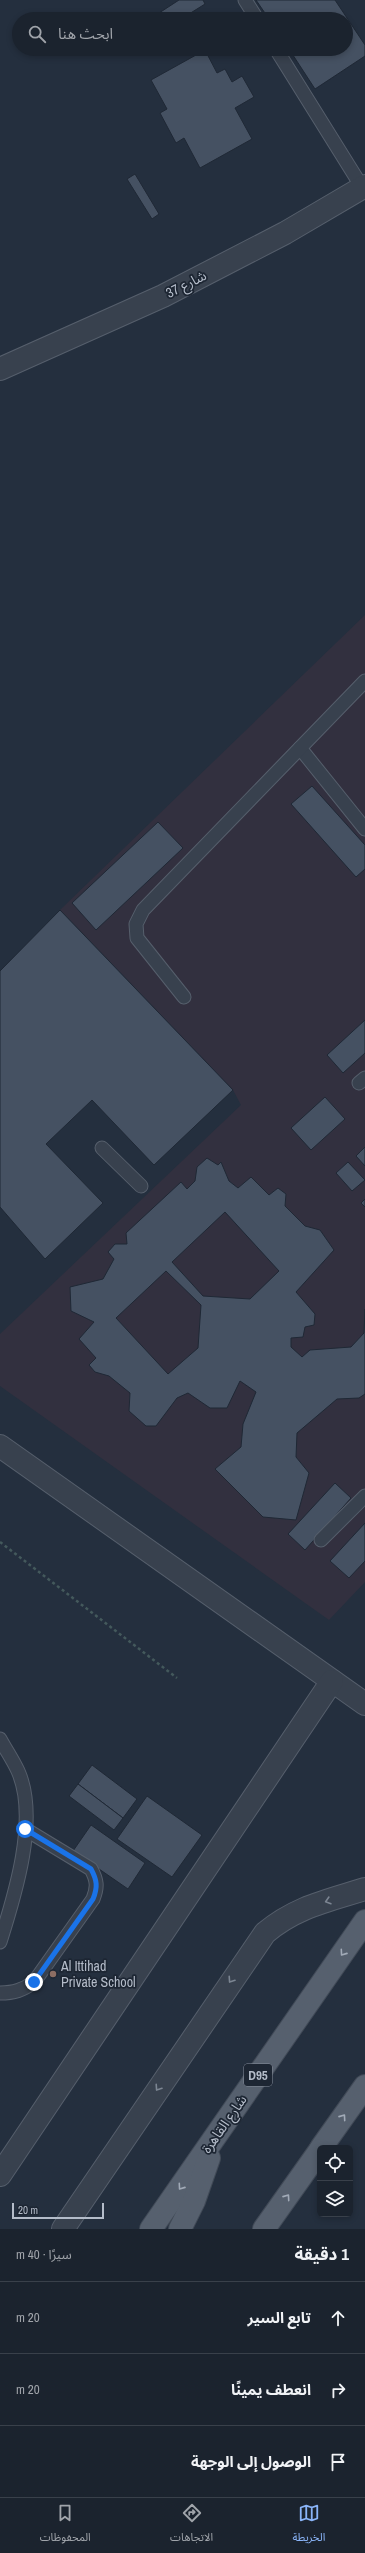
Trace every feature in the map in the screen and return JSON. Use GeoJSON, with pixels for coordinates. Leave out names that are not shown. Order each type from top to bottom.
{"type":"FeatureCollection","features":[{"type":"Feature","properties":{"kind":"main road","name":"شارع القاهرة"},"geometry":{"type":"LineString","coordinates":[[151,2229],[365,1921]]}},
{"type":"Feature","properties":{"kind":"main road"},"geometry":{"type":"LineString","coordinates":[[324,2145],[365,2086]]}},
{"type":"Feature","properties":{"kind":"main road"},"geometry":{"type":"LineString","coordinates":[[180,2229],[194,2201],[215,2138]]}},
{"type":"Feature","properties":{"kind":"main road"},"geometry":{"type":"LineString","coordinates":[[264,2229],[317,2155]]}},
{"type":"Feature","properties":{"kind":"street","name":"شارع 37"},"geometry":{"type":"LineString","coordinates":[[0,369],[163,296],[285,233],[363,186]]}},
{"type":"Feature","properties":{"kind":"street"},"geometry":{"type":"LineString","coordinates":[[0,1446],[365,1704]]}},
{"type":"Feature","properties":{"kind":"street"},"geometry":{"type":"LineString","coordinates":[[0,2175],[332,1681]]}},
{"type":"Feature","properties":{"kind":"street"},"geometry":{"type":"LineString","coordinates":[[63,2229],[265,1933],[282,1918],[303,1908],[365,1889]]}},
{"type":"Feature","properties":{"kind":"lane"},"geometry":{"type":"LineString","coordinates":[[245,0],[253,12]]}},
{"type":"Feature","properties":{"kind":"lane"},"geometry":{"type":"LineString","coordinates":[[280,56],[363,186]]}},
{"type":"Feature","properties":{"kind":"lane"},"geometry":{"type":"LineString","coordinates":[[184,997],[137,938],[136,924],[143,910],[365,681]]}},
{"type":"Feature","properties":{"kind":"lane"},"geometry":{"type":"LineString","coordinates":[[300,748],[365,829]]}},
{"type":"Feature","properties":{"kind":"lane"},"geometry":{"type":"LineString","coordinates":[[102,1148],[141,1186]]}},
{"type":"Feature","properties":{"kind":"lane"},"geometry":{"type":"LineString","coordinates":[[321,1540],[365,1496]]}},
{"type":"Feature","properties":{"kind":"lane"},"geometry":{"type":"LineString","coordinates":[[0,1739],[18,1772],[27,1814],[22,1855],[0,1942]]}},
{"type":"Feature","properties":{"kind":"lane"},"geometry":{"type":"LineString","coordinates":[[0,1993],[11,1993],[23,1989],[34,1982],[93,1899],[97,1889],[96,1878],[91,1869],[25,1829]]}},
{"type":"Feature","properties":{"kind":"path"},"geometry":{"type":"LineString","coordinates":[[0,1542],[177,1678]]}},
{"type":"Feature","properties":{"kind":"shaded area"},"geometry":{"type":"Polygon","coordinates":[[[365,615],[365,1582],[329,1620],[0,1386],[0,1334],[241,1105],[233,1090],[60,910],[365,615]]]}},
{"type":"Feature","properties":{"kind":"building"},"geometry":{"type":"Polygon","coordinates":[[[179,0],[203,0],[205,4],[192,12],[161,12],[179,0]]]}},
{"type":"Feature","properties":{"kind":"building"},"geometry":{"type":"Polygon","coordinates":[[[256,0],[335,0],[343,12],[264,12],[256,0]]]}},
{"type":"Feature","properties":{"kind":"building"},"geometry":{"type":"Polygon","coordinates":[[[353,27],[365,45],[365,56],[315,89],[294,56],[353,56],[353,27]]]}},
{"type":"Feature","properties":{"kind":"building"},"geometry":{"type":"Polygon","coordinates":[[[194,56],[208,56],[217,73],[225,69],[232,82],[242,76],[254,97],[235,108],[252,139],[200,168],[184,138],[176,143],[160,113],[167,109],[151,80],[194,56]]]}},
{"type":"Feature","properties":{"kind":"building"},"geometry":{"type":"Polygon","coordinates":[[[135,174],[159,214],[152,219],[127,179],[135,174]]]}},
{"type":"Feature","properties":{"kind":"building"},"geometry":{"type":"Polygon","coordinates":[[[312,786],[365,845],[365,869],[356,877],[291,804],[312,786]]]}},
{"type":"Feature","properties":{"kind":"building"},"geometry":{"type":"Polygon","coordinates":[[[158,822],[183,848],[96,930],[72,903],[158,822]]]}},
{"type":"Feature","properties":{"kind":"building"},"geometry":{"type":"Polygon","coordinates":[[[60,910],[233,1090],[154,1165],[92,1100],[46,1144],[103,1203],[45,1259],[0,1207],[0,971],[60,910]]]}},
{"type":"Feature","properties":{"kind":"building"},"geometry":{"type":"Polygon","coordinates":[[[365,1020],[365,1053],[343,1073],[327,1055],[365,1020]]]}},
{"type":"Feature","properties":{"kind":"building"},"geometry":{"type":"Polygon","coordinates":[[[325,1097],[345,1119],[311,1150],[291,1128],[325,1097]]]}},
{"type":"Feature","properties":{"kind":"building"},"geometry":{"type":"Polygon","coordinates":[[[365,1147],[365,1166],[356,1156],[365,1147]]]}},
{"type":"Feature","properties":{"kind":"building"},"geometry":{"type":"Polygon","coordinates":[[[207,1158],[218,1165],[221,1162],[229,1181],[238,1188],[251,1177],[269,1195],[278,1188],[286,1194],[285,1206],[305,1226],[320,1230],[334,1250],[296,1292],[315,1314],[314,1325],[305,1327],[303,1337],[291,1338],[291,1347],[302,1357],[310,1350],[351,1347],[364,1333],[365,1309],[365,1394],[359,1398],[337,1399],[297,1433],[296,1457],[309,1473],[296,1520],[263,1517],[215,1469],[241,1447],[243,1424],[256,1392],[240,1381],[227,1408],[210,1408],[188,1393],[177,1398],[156,1426],[146,1426],[129,1411],[130,1393],[109,1376],[95,1372],[89,1365],[96,1358],[79,1339],[94,1322],[71,1311],[70,1287],[103,1279],[114,1259],[108,1252],[115,1244],[127,1244],[126,1233],[181,1182],[187,1189],[195,1181],[197,1167],[207,1158]],[[225,1212],[172,1262],[203,1296],[250,1299],[279,1271],[225,1212]],[[166,1271],[116,1318],[168,1374],[198,1348],[201,1305],[166,1271]]]}},
{"type":"Feature","properties":{"kind":"building"},"geometry":{"type":"Polygon","coordinates":[[[348,1162],[365,1180],[352,1191],[336,1173],[348,1162]]]}},
{"type":"Feature","properties":{"kind":"building"},"geometry":{"type":"Polygon","coordinates":[[[365,1199],[365,1207],[361,1203],[365,1199]]]}},
{"type":"Feature","properties":{"kind":"building"},"geometry":{"type":"Polygon","coordinates":[[[335,1483],[351,1498],[305,1550],[288,1534],[335,1483]]]}},
{"type":"Feature","properties":{"kind":"building"},"geometry":{"type":"Polygon","coordinates":[[[365,1523],[365,1561],[349,1578],[330,1561],[365,1523]]]}},
{"type":"Feature","properties":{"kind":"building"},"geometry":{"type":"Polygon","coordinates":[[[92,1765],[137,1799],[123,1818],[78,1784],[92,1765]]]}},
{"type":"Feature","properties":{"kind":"building"},"geometry":{"type":"Polygon","coordinates":[[[78,1784],[123,1818],[114,1830],[69,1796],[78,1784]]]}},
{"type":"Feature","properties":{"kind":"building"},"geometry":{"type":"Polygon","coordinates":[[[147,1796],[202,1835],[172,1877],[117,1839],[147,1796]]]}},
{"type":"Feature","properties":{"kind":"building"},"geometry":{"type":"Polygon","coordinates":[[[91,1825],[145,1863],[128,1889],[73,1851],[91,1825]]]}},
{"type":"Feature","properties":{"kind":"place","name":"Al Ittihad Private School"},"geometry":{"type":"Point","coordinates":[53,1974]}},
{"type":"Feature","properties":{"kind":"route"},"geometry":{"type":"LineString","coordinates":[[25,1829],[83,1862],[91,1869],[96,1878],[97,1889],[93,1899],[34,1982]]}}]}
